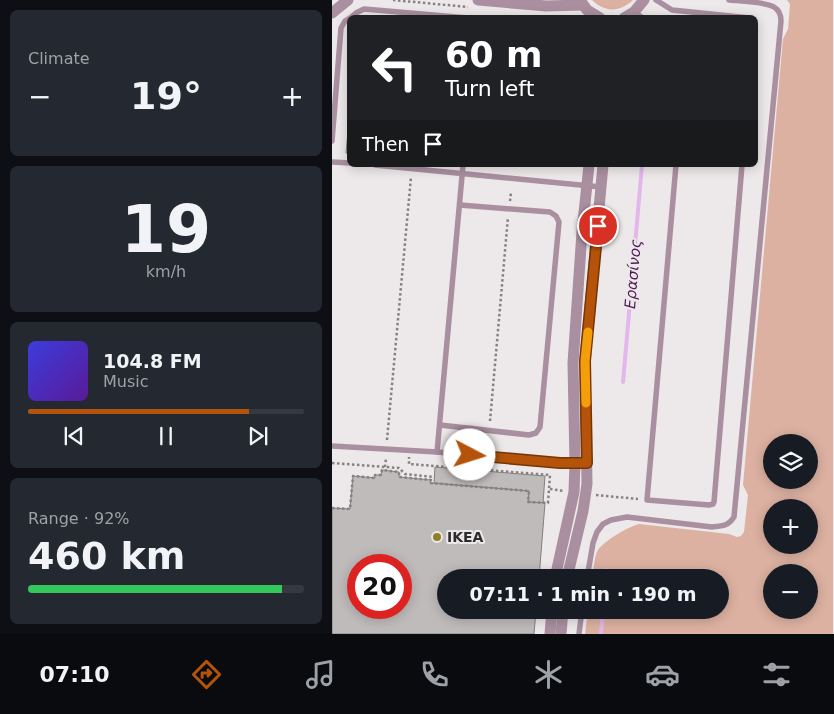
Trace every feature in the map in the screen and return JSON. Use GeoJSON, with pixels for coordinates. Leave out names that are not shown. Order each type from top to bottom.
{"type":"FeatureCollection","features":[{"type":"Feature","properties":{"kind":"street"},"geometry":{"type":"LineString","coordinates":[[332,13],[348,0]]}},
{"type":"Feature","properties":{"kind":"street"},"geometry":{"type":"LineString","coordinates":[[478,0],[546,6],[581,3],[594,15]]}},
{"type":"Feature","properties":{"kind":"street"},"geometry":{"type":"LineString","coordinates":[[631,15],[644,0]]}},
{"type":"Feature","properties":{"kind":"street"},"geometry":{"type":"LineString","coordinates":[[569,569],[586,494],[581,463],[573,363],[582,232],[589,167]]}},
{"type":"Feature","properties":{"kind":"street"},"geometry":{"type":"LineString","coordinates":[[557,569],[581,463],[585,361],[603,167]]}},
{"type":"Feature","properties":{"kind":"street"},"geometry":{"type":"LineString","coordinates":[[550,634],[551,619]]}},
{"type":"Feature","properties":{"kind":"street"},"geometry":{"type":"LineString","coordinates":[[561,634],[562,619]]}},
{"type":"Feature","properties":{"kind":"lane"},"geometry":{"type":"LineString","coordinates":[[656,0],[672,10],[721,15]]}},
{"type":"Feature","properties":{"kind":"lane"},"geometry":{"type":"LineString","coordinates":[[589,569],[597,532],[603,524],[619,517],[712,527],[723,526],[734,517],[781,21],[774,7],[766,4],[729,0]]}},
{"type":"Feature","properties":{"kind":"lane"},"geometry":{"type":"LineString","coordinates":[[353,15],[364,9],[433,15]]}},
{"type":"Feature","properties":{"kind":"lane"},"geometry":{"type":"LineString","coordinates":[[332,141],[341,28],[347,20]]}},
{"type":"Feature","properties":{"kind":"lane"},"geometry":{"type":"LineString","coordinates":[[332,162],[347,163]]}},
{"type":"Feature","properties":{"kind":"lane"},"geometry":{"type":"LineString","coordinates":[[400,167],[601,187]]}},
{"type":"Feature","properties":{"kind":"lane"},"geometry":{"type":"LineString","coordinates":[[437,452],[463,167]]}},
{"type":"Feature","properties":{"kind":"lane"},"geometry":{"type":"LineString","coordinates":[[676,167],[647,500],[709,505],[714,502],[742,167]]}},
{"type":"Feature","properties":{"kind":"lane"},"geometry":{"type":"LineString","coordinates":[[440,425],[529,435],[536,433],[540,427],[559,222],[556,216],[550,212],[460,205]]}},
{"type":"Feature","properties":{"kind":"lane"},"geometry":{"type":"LineString","coordinates":[[332,446],[581,463]]}},
{"type":"Feature","properties":{"kind":"lane"},"geometry":{"type":"LineString","coordinates":[[580,634],[581,619]]}},
{"type":"Feature","properties":{"kind":"path"},"geometry":{"type":"LineString","coordinates":[[385,467],[412,168]]}},
{"type":"Feature","properties":{"kind":"path"},"geometry":{"type":"LineString","coordinates":[[509,202],[511,192]]}},
{"type":"Feature","properties":{"kind":"path"},"geometry":{"type":"LineString","coordinates":[[490,420],[508,217]]}},
{"type":"Feature","properties":{"kind":"path"},"geometry":{"type":"LineString","coordinates":[[332,508],[350,509],[353,476],[375,478],[375,475],[381,475],[382,470],[399,472],[399,477],[431,480],[430,483],[529,491],[528,502],[548,503],[550,475],[409,464],[410,456],[402,456]]}},
{"type":"Feature","properties":{"kind":"path"},"geometry":{"type":"LineString","coordinates":[[332,463],[399,468],[408,475],[434,477]]}},
{"type":"Feature","properties":{"kind":"path"},"geometry":{"type":"LineString","coordinates":[[549,489],[568,491]]}},
{"type":"Feature","properties":{"kind":"path"},"geometry":{"type":"LineString","coordinates":[[593,495],[647,500]]}},
{"type":"Feature","properties":{"kind":"shaded area"},"geometry":{"type":"Polygon","coordinates":[[[592,0],[633,0],[618,9],[607,9],[592,0]]]}},
{"type":"Feature","properties":{"kind":"shaded area"},"geometry":{"type":"Polygon","coordinates":[[[787,0],[833,0],[833,634],[585,634],[587,619],[729,619],[729,569],[594,569],[596,556],[601,546],[617,534],[639,524],[729,534],[737,537],[741,536],[744,532],[748,495],[743,485],[783,39],[788,29],[790,4],[787,0]]]}},
{"type":"Feature","properties":{"kind":"building"},"geometry":{"type":"Polygon","coordinates":[[[435,467],[545,476],[543,503],[528,502],[529,491],[434,483],[435,467]]]}},
{"type":"Feature","properties":{"kind":"building","name":"IKEA"},"geometry":{"type":"Polygon","coordinates":[[[382,470],[399,472],[399,477],[431,480],[430,483],[529,491],[528,502],[545,503],[540,569],[437,569],[437,619],[535,619],[534,634],[332,634],[332,508],[350,509],[353,476],[375,478],[375,475],[381,475],[382,470]]]}},
{"type":"Feature","properties":{"kind":"waterway","name":"Ερασίνος"},"geometry":{"type":"LineString","coordinates":[[623,382],[642,167]]}},
{"type":"Feature","properties":{"kind":"waterway","name":"Ερασίνος"},"geometry":{"type":"LineString","coordinates":[[601,634],[602,619]]}},
{"type":"Feature","properties":{"kind":"slow traffic"},"geometry":{"type":"LineString","coordinates":[[586,403],[585,361],[588,332]]}},
{"type":"Feature","properties":{"kind":"place","name":"IKEA"},"geometry":{"type":"Point","coordinates":[437,537]}},
{"type":"Feature","properties":{"kind":"route"},"geometry":{"type":"LineString","coordinates":[[470,455],[560,463],[587,463],[585,361],[598,226]]}}]}
